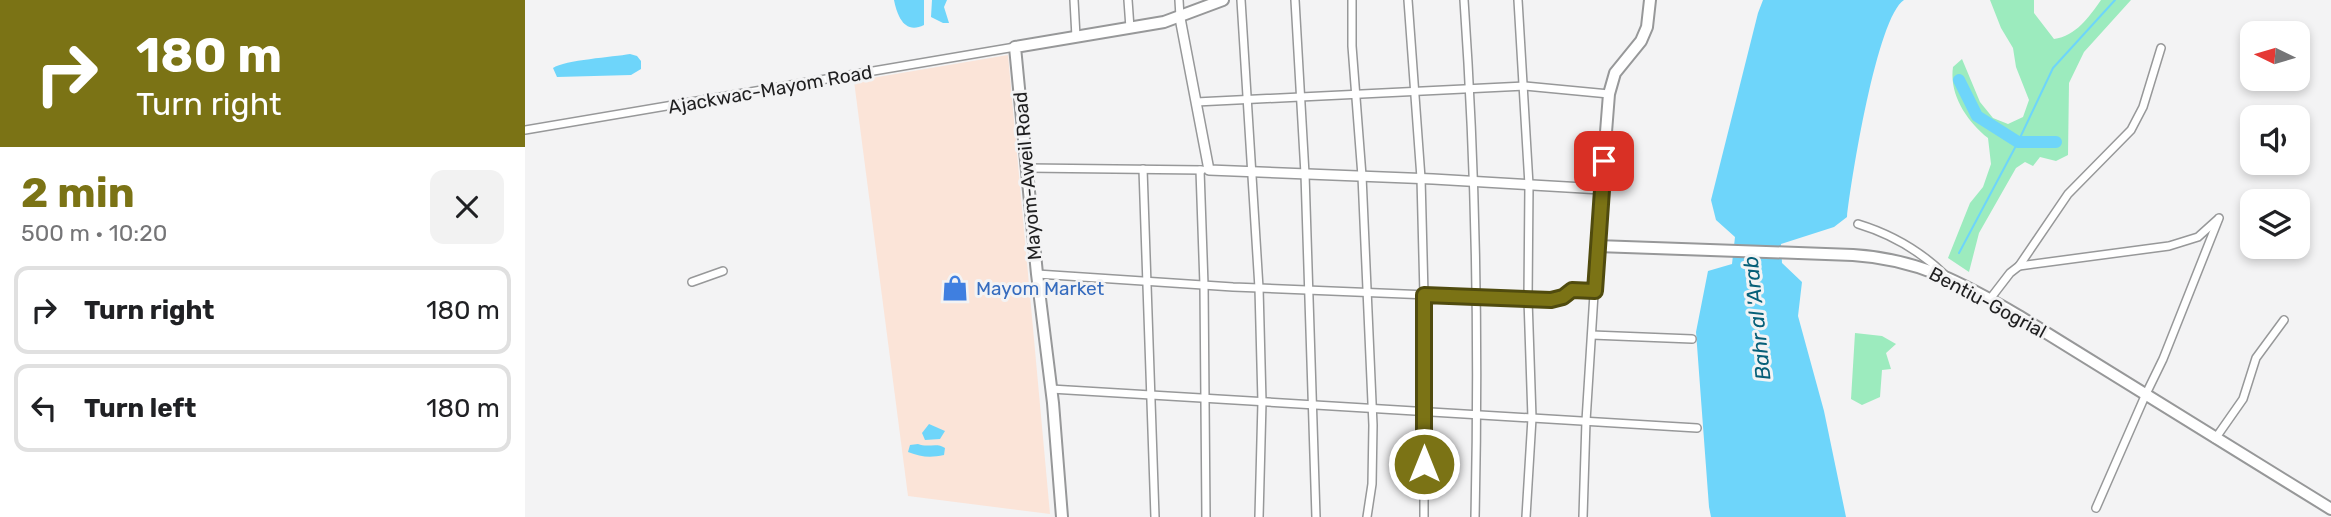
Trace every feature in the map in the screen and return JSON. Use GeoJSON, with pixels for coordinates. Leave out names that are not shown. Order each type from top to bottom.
{"type":"FeatureCollection","features":[{"type":"Feature","properties":{"kind":"main road"},"geometry":{"type":"LineString","coordinates":[[1015,47],[1180,18],[1223,0]]}},
{"type":"Feature","properties":{"kind":"main road"},"geometry":{"type":"LineString","coordinates":[[1597,246],[1609,94],[1615,72],[1641,41],[1647,27],[1650,0]]}},
{"type":"Feature","properties":{"kind":"main road","name":"Mayom-Aweil Road"},"geometry":{"type":"LineString","coordinates":[[1015,47],[1062,517]]}},
{"type":"Feature","properties":{"kind":"main road","name":"Bentiu-Gogrial"},"geometry":{"type":"LineString","coordinates":[[1597,246],[1894,259],[1948,277],[2076,350],[2145,396],[2331,509]]}},
{"type":"Feature","properties":{"kind":"street"},"geometry":{"type":"LineString","coordinates":[[1074,0],[1076,37]]}},
{"type":"Feature","properties":{"kind":"street"},"geometry":{"type":"LineString","coordinates":[[1128,0],[1130,28]]}},
{"type":"Feature","properties":{"kind":"street"},"geometry":{"type":"LineString","coordinates":[[1179,0],[1205,170],[1206,517]]}},
{"type":"Feature","properties":{"kind":"street"},"geometry":{"type":"LineString","coordinates":[[1241,0],[1259,288],[1262,402],[1259,517]]}},
{"type":"Feature","properties":{"kind":"street"},"geometry":{"type":"LineString","coordinates":[[1295,0],[1305,174],[1316,517]]}},
{"type":"Feature","properties":{"kind":"street"},"geometry":{"type":"LineString","coordinates":[[1352,0],[1352,46],[1368,292],[1373,456],[1367,517]]}},
{"type":"Feature","properties":{"kind":"street"},"geometry":{"type":"LineString","coordinates":[[1408,0],[1421,178],[1424,517]]}},
{"type":"Feature","properties":{"kind":"street"},"geometry":{"type":"LineString","coordinates":[[1464,0],[1471,89],[1476,297],[1478,415],[1475,517]]}},
{"type":"Feature","properties":{"kind":"street"},"geometry":{"type":"LineString","coordinates":[[1518,0],[1529,185],[1528,299],[1532,418],[1526,517]]}},
{"type":"Feature","properties":{"kind":"street","name":"Ajackwac-Mayom Road"},"geometry":{"type":"LineString","coordinates":[[525,130],[1015,47]]}},
{"type":"Feature","properties":{"kind":"street"},"geometry":{"type":"LineString","coordinates":[[1990,299],[2019,265],[2068,194],[2131,130],[2143,107],[2161,48]]}},
{"type":"Feature","properties":{"kind":"street"},"geometry":{"type":"LineString","coordinates":[[1196,102],[1525,86],[1609,94]]}},
{"type":"Feature","properties":{"kind":"street"},"geometry":{"type":"LineString","coordinates":[[1027,167],[1421,178],[1601,189]]}},
{"type":"Feature","properties":{"kind":"street"},"geometry":{"type":"LineString","coordinates":[[1143,169],[1155,517]]}},
{"type":"Feature","properties":{"kind":"street"},"geometry":{"type":"LineString","coordinates":[[2019,265],[2169,246],[2198,237],[2219,218],[2163,359],[2096,508]]}},
{"type":"Feature","properties":{"kind":"street"},"geometry":{"type":"LineString","coordinates":[[1858,224],[1909,246],[1927,257],[1948,277]]}},
{"type":"Feature","properties":{"kind":"street"},"geometry":{"type":"LineString","coordinates":[[1583,517],[1597,246]]}},
{"type":"Feature","properties":{"kind":"street"},"geometry":{"type":"LineString","coordinates":[[692,282],[723,271]]}},
{"type":"Feature","properties":{"kind":"street"},"geometry":{"type":"LineString","coordinates":[[1037,274],[1259,288],[1551,300],[1563,297],[1572,290],[1595,291]]}},
{"type":"Feature","properties":{"kind":"street"},"geometry":{"type":"LineString","coordinates":[[2215,439],[2243,399],[2256,358],[2284,320]]}},
{"type":"Feature","properties":{"kind":"street"},"geometry":{"type":"LineString","coordinates":[[1592,335],[1692,339]]}},
{"type":"Feature","properties":{"kind":"street"},"geometry":{"type":"LineString","coordinates":[[1051,389],[1697,428]]}},
{"type":"Feature","properties":{"kind":"shaded area","name":"Mayom Market"},"geometry":{"type":"Polygon","coordinates":[[[1008,55],[1050,514],[908,496],[854,81],[1008,55]]]}},
{"type":"Feature","properties":{"kind":"green space"},"geometry":{"type":"Polygon","coordinates":[[[1990,0],[2034,0],[2034,13],[2054,39],[2075,30],[2101,0],[2131,0],[2084,52],[2069,83],[2068,155],[2056,161],[2040,157],[2033,166],[2025,162],[2016,168],[1979,233],[1969,272],[1948,258],[1970,203],[1983,187],[1991,164],[1988,138],[1973,124],[1957,97],[1952,77],[1953,67],[1962,59],[1980,102],[1993,118],[2008,124],[2023,117],[2029,100],[2016,67],[2013,48],[2001,28],[1990,0]]]}},
{"type":"Feature","properties":{"kind":"green space"},"geometry":{"type":"Polygon","coordinates":[[[1855,333],[1882,336],[1896,344],[1886,353],[1891,369],[1882,370],[1880,397],[1862,405],[1851,399],[1855,333]]]}},
{"type":"Feature","properties":{"kind":"water"},"geometry":{"type":"Polygon","coordinates":[[[894,0],[924,0],[924,25],[911,27],[903,22],[894,0]]]}},
{"type":"Feature","properties":{"kind":"water"},"geometry":{"type":"Polygon","coordinates":[[[932,0],[947,0],[944,7],[949,23],[931,17],[932,0]]]}},
{"type":"Feature","properties":{"kind":"water","name":"Bahr al 'Arab"},"geometry":{"type":"Polygon","coordinates":[[[1763,0],[1904,0],[1894,13],[1875,66],[1847,217],[1834,227],[1781,244],[1782,263],[1802,282],[1798,316],[1824,411],[1846,517],[1711,517],[1709,507],[1696,332],[1708,271],[1732,264],[1735,237],[1716,220],[1711,200],[1763,0]]]}},
{"type":"Feature","properties":{"kind":"water"},"geometry":{"type":"Polygon","coordinates":[[[630,54],[641,61],[641,69],[631,75],[557,77],[553,68],[578,61],[630,54]]]}},
{"type":"Feature","properties":{"kind":"water"},"geometry":{"type":"Polygon","coordinates":[[[929,424],[945,431],[940,439],[925,440],[922,433],[929,424]]]}},
{"type":"Feature","properties":{"kind":"water"},"geometry":{"type":"Polygon","coordinates":[[[910,445],[942,446],[945,448],[944,455],[926,457],[908,452],[910,445]]]}},
{"type":"Feature","properties":{"kind":"waterway"},"geometry":{"type":"LineString","coordinates":[[1959,253],[2018,142],[2053,68],[2115,0]]}},
{"type":"Feature","properties":{"kind":"waterway"},"geometry":{"type":"LineString","coordinates":[[1959,80],[1977,116],[2018,142],[2056,142]]}},
{"type":"Feature","properties":{"kind":"place","name":"Mayom Market"},"geometry":{"type":"Point","coordinates":[955,288]}},
{"type":"Feature","properties":{"kind":"route"},"geometry":{"type":"LineString","coordinates":[[1424,464],[1424,295],[1551,300],[1563,297],[1572,290],[1595,291],[1604,161]]}}]}
